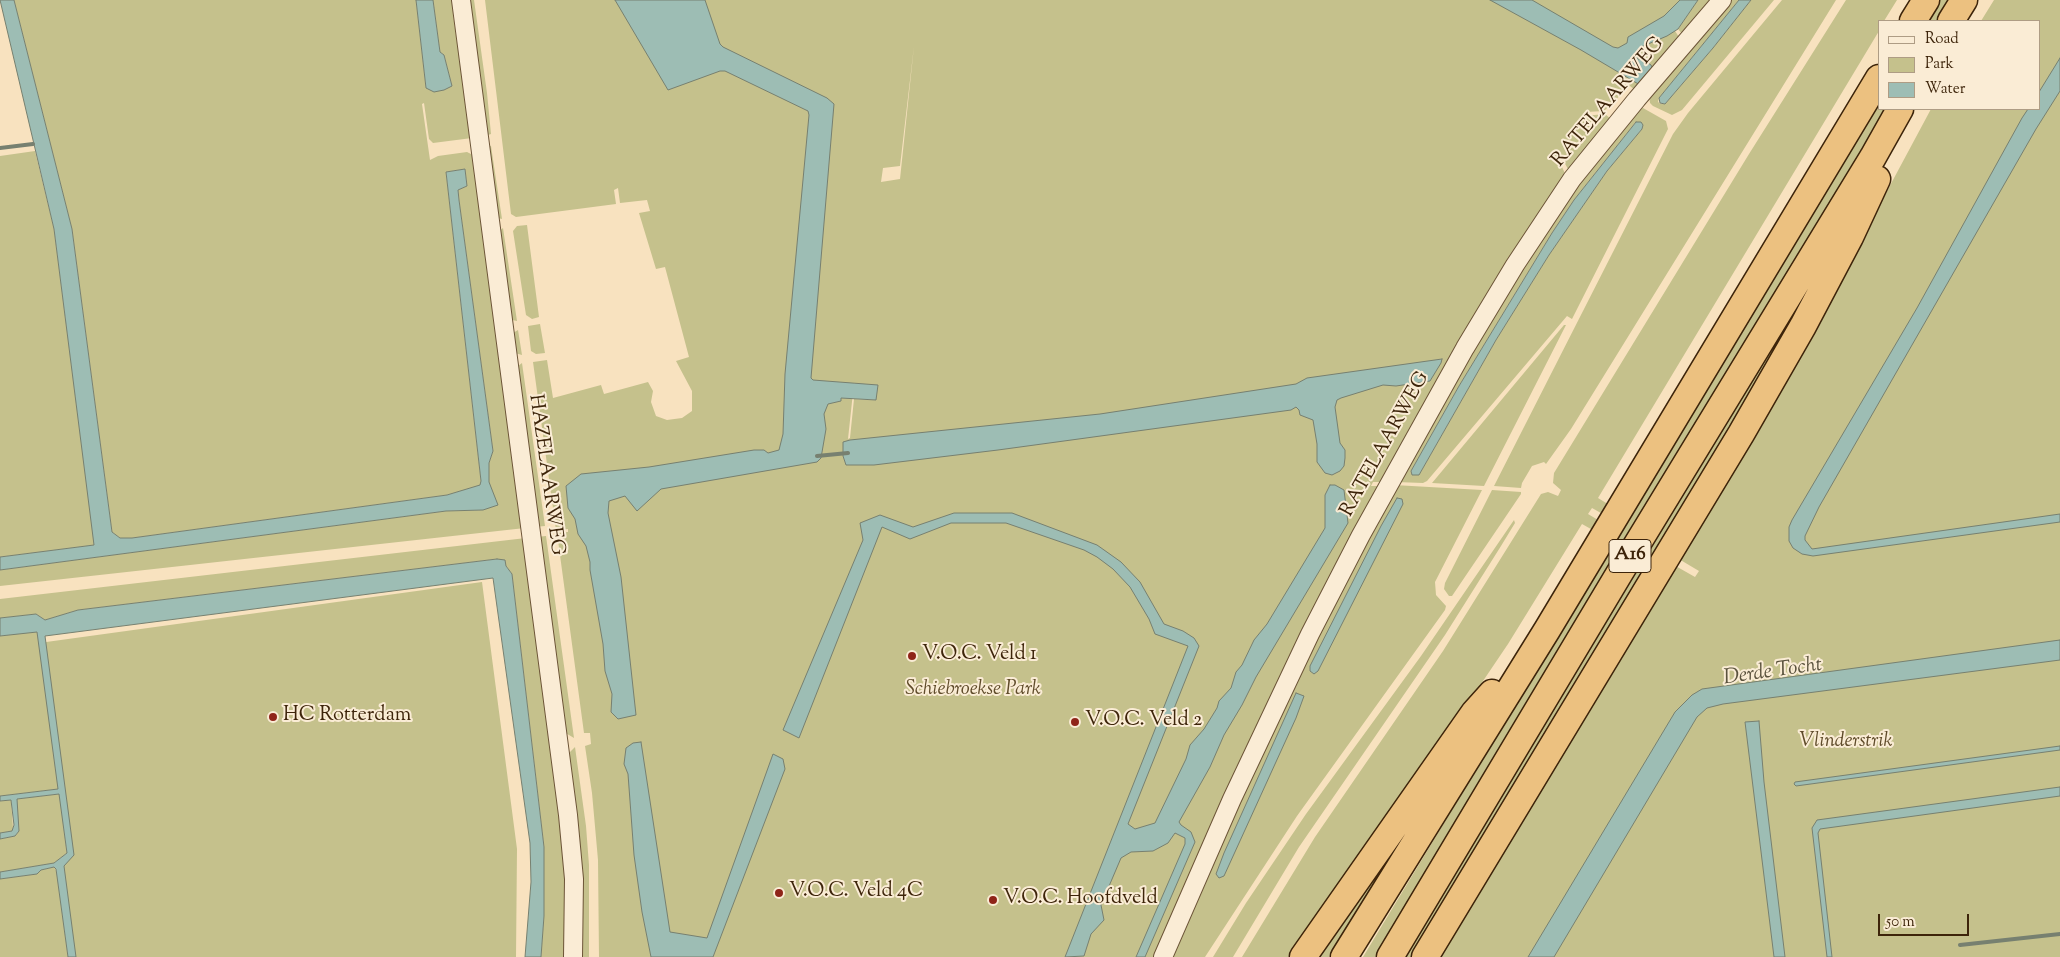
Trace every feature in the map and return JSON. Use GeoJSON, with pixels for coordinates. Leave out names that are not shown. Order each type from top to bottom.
{"type":"FeatureCollection","features":[{"type":"Feature","properties":{"kind":"highway"},"geometry":{"type":"LineString","coordinates":[[1914,20],[1926,0]]}},
{"type":"Feature","properties":{"kind":"highway"},"geometry":{"type":"LineString","coordinates":[[1952,20],[1964,0]]}},
{"type":"Feature","properties":{"kind":"highway","name":"A16"},"geometry":{"type":"LineString","coordinates":[[1344,957],[1546,630],[1878,80]]}},
{"type":"Feature","properties":{"kind":"highway","name":"A16"},"geometry":{"type":"LineString","coordinates":[[1390,957],[1619,574],[1873,157],[1899,110]]}},
{"type":"Feature","properties":{"kind":"highway","name":"A16"},"geometry":{"type":"LineString","coordinates":[[1425,957],[1724,464],[1803,326],[1873,188],[1905,110]]}},
{"type":"Feature","properties":{"kind":"highway","name":"A16"},"geometry":{"type":"LineString","coordinates":[[1303,957],[1474,713],[1546,630]]}},
{"type":"Feature","properties":{"kind":"street","name":"HAZELAARWEG"},"geometry":{"type":"LineString","coordinates":[[460,0],[568,815],[574,879],[573,957]]}},
{"type":"Feature","properties":{"kind":"street","name":"RATELAARWEG"},"geometry":{"type":"LineString","coordinates":[[1163,957],[1236,790],[1310,634],[1365,526],[1465,348],[1515,265],[1572,179],[1722,0]]}},
{"type":"Feature","properties":{"kind":"green space"},"geometry":{"type":"Polygon","coordinates":[[[14,0],[416,0],[426,88],[452,86],[444,55],[440,52],[433,0],[454,0],[456,13],[453,14],[457,43],[460,43],[472,138],[433,143],[429,139],[424,103],[422,104],[430,160],[438,156],[467,152],[473,155],[525,528],[0,586],[0,570],[446,511],[483,510],[489,482],[489,463],[493,451],[458,190],[467,186],[465,169],[446,172],[481,481],[480,486],[447,495],[132,538],[120,538],[112,532],[72,229],[14,0]]]}},
{"type":"Feature","properties":{"kind":"green space"},"geometry":{"type":"Polygon","coordinates":[[[467,0],[474,0],[487,93],[491,134],[485,136],[467,0]]]}},
{"type":"Feature","properties":{"kind":"green space","name":"Schiebroekse Park"},"geometry":{"type":"Polygon","coordinates":[[[485,0],[1696,0],[1675,31],[1681,40],[1637,92],[1630,86],[1604,111],[1586,112],[1584,116],[1605,114],[1612,120],[1570,173],[1560,154],[1558,158],[1567,178],[1381,482],[1373,482],[1371,486],[1379,486],[1157,957],[599,957],[598,860],[592,793],[585,746],[591,744],[590,733],[584,733],[557,533],[568,532],[568,529],[556,530],[533,362],[547,360],[553,398],[601,385],[604,394],[648,382],[653,391],[651,402],[656,416],[667,420],[682,418],[692,411],[692,391],[676,361],[689,357],[665,267],[656,269],[639,213],[650,211],[647,200],[620,203],[618,188],[614,190],[616,204],[516,217],[511,214],[485,0]],[[914,46],[900,166],[883,168],[881,182],[900,179],[914,46]],[[854,383],[848,439],[850,438],[854,399],[876,400],[854,383]]]}},
{"type":"Feature","properties":{"kind":"green space"},"geometry":{"type":"Polygon","coordinates":[[[1698,0],[1714,0],[1682,34],[1678,29],[1698,0]]]}},
{"type":"Feature","properties":{"kind":"green space"},"geometry":{"type":"Polygon","coordinates":[[[1729,0],[1739,0],[1659,98],[1658,102],[1665,104],[1751,0],[1774,0],[1682,110],[1672,115],[1653,106],[1650,103],[1649,95],[1729,0]]]}},
{"type":"Feature","properties":{"kind":"green space"},"geometry":{"type":"Polygon","coordinates":[[[1782,0],[1836,0],[1571,429],[1546,464],[1544,462],[1532,466],[1521,488],[1494,486],[1673,134],[1688,113],[1782,0]]]}},
{"type":"Feature","properties":{"kind":"green space","name":"Vlinderstrik"},"geometry":{"type":"Polygon","coordinates":[[[1846,0],[1897,0],[1885,20],[1878,20],[1878,33],[1598,498],[1629,517],[1878,102],[1878,110],[1886,110],[1771,349],[1822,269],[1811,333],[1930,110],[2040,110],[2040,20],[1982,20],[1994,0],[2060,0],[2060,957],[1440,957],[1671,577],[1652,565],[1415,957],[1400,957],[1392,929],[1375,957],[1363,957],[1614,542],[1582,524],[1508,644],[1458,718],[1288,957],[1242,957],[1315,837],[1443,651],[1541,494],[1548,492],[1558,496],[1561,490],[1553,483],[1554,473],[1749,154],[1846,0]],[[1592,508],[1588,514],[1620,533],[1624,526],[1592,508]],[[1662,549],[1658,556],[1695,577],[1699,571],[1662,549]]]}},
{"type":"Feature","properties":{"kind":"green space"},"geometry":{"type":"Polygon","coordinates":[[[1939,0],[1951,0],[1939,20],[1927,20],[1939,0]]]}},
{"type":"Feature","properties":{"kind":"green space"},"geometry":{"type":"Polygon","coordinates":[[[1643,108],[1666,121],[1668,129],[1572,319],[1567,316],[1427,481],[1423,483],[1396,482],[1426,427],[1556,213],[1636,110],[1643,108]],[[1636,122],[1574,200],[1552,233],[1459,386],[1411,471],[1412,475],[1419,475],[1496,340],[1549,255],[1607,171],[1643,126],[1636,122]]]}},
{"type":"Feature","properties":{"kind":"green space"},"geometry":{"type":"Polygon","coordinates":[[[491,146],[502,219],[498,218],[484,147],[491,146]]]}},
{"type":"Feature","properties":{"kind":"green space"},"geometry":{"type":"Polygon","coordinates":[[[35,151],[54,229],[95,545],[0,557],[0,156],[35,151]]]}},
{"type":"Feature","properties":{"kind":"green space"},"geometry":{"type":"Polygon","coordinates":[[[527,225],[539,317],[532,319],[526,315],[513,231],[517,226],[527,225]]]}},
{"type":"Feature","properties":{"kind":"green space"},"geometry":{"type":"Polygon","coordinates":[[[503,228],[517,321],[512,320],[498,232],[503,228]]]}},
{"type":"Feature","properties":{"kind":"green space"},"geometry":{"type":"Polygon","coordinates":[[[540,324],[545,353],[536,354],[531,351],[528,326],[540,324]]]}},
{"type":"Feature","properties":{"kind":"green space"},"geometry":{"type":"Polygon","coordinates":[[[1564,325],[1566,325],[1484,486],[1432,483],[1564,325]]]}},
{"type":"Feature","properties":{"kind":"green space"},"geometry":{"type":"Polygon","coordinates":[[[518,330],[522,355],[515,353],[513,333],[518,330]]]}},
{"type":"Feature","properties":{"kind":"green space"},"geometry":{"type":"Polygon","coordinates":[[[522,363],[545,526],[534,527],[518,366],[522,363]]]}},
{"type":"Feature","properties":{"kind":"green space"},"geometry":{"type":"Polygon","coordinates":[[[1394,485],[1482,490],[1435,582],[1436,595],[1446,606],[1445,610],[1297,816],[1205,957],[1170,957],[1283,703],[1394,485]]]}},
{"type":"Feature","properties":{"kind":"green space"},"geometry":{"type":"Polygon","coordinates":[[[1492,490],[1521,492],[1521,494],[1452,596],[1449,596],[1444,589],[1445,583],[1492,490]]]}},
{"type":"Feature","properties":{"kind":"green space"},"geometry":{"type":"Polygon","coordinates":[[[1514,520],[1515,523],[1445,635],[1299,847],[1233,957],[1213,957],[1246,903],[1306,814],[1421,656],[1514,520]]]}},
{"type":"Feature","properties":{"kind":"green space"},"geometry":{"type":"Polygon","coordinates":[[[546,536],[574,738],[564,732],[536,537],[546,536]]]}},
{"type":"Feature","properties":{"kind":"green space"},"geometry":{"type":"Polygon","coordinates":[[[526,538],[567,845],[569,957],[541,957],[544,916],[544,847],[512,574],[497,559],[78,610],[45,620],[36,614],[0,618],[0,599],[526,538]]]}},
{"type":"Feature","properties":{"kind":"green space","name":"HC Rotterdam"},"geometry":{"type":"Polygon","coordinates":[[[482,582],[517,849],[516,957],[72,957],[60,864],[68,853],[63,822],[67,853],[54,863],[0,872],[0,839],[15,836],[19,831],[16,799],[58,794],[58,789],[0,796],[0,636],[37,631],[39,643],[482,582]]]}},
{"type":"Feature","properties":{"kind":"green space"},"geometry":{"type":"Polygon","coordinates":[[[575,747],[586,826],[589,865],[589,957],[578,957],[567,755],[575,747]]]}},
{"type":"Feature","properties":{"kind":"green space"},"geometry":{"type":"Polygon","coordinates":[[[1448,762],[1329,957],[1307,957],[1448,762]]]}},
{"type":"Feature","properties":{"kind":"green space"},"geometry":{"type":"Polygon","coordinates":[[[11,800],[12,831],[0,833],[0,801],[11,800]]]}},
{"type":"Feature","properties":{"kind":"green space"},"geometry":{"type":"Polygon","coordinates":[[[54,867],[57,872],[68,957],[0,957],[0,879],[37,874],[41,870],[54,867]]]}},
{"type":"Feature","properties":{"kind":"water"},"geometry":{"type":"Polygon","coordinates":[[[0,0],[14,0],[72,229],[112,532],[120,538],[132,538],[447,495],[480,485],[446,172],[465,169],[467,186],[458,190],[493,451],[489,463],[489,482],[498,505],[483,510],[446,511],[0,570],[0,557],[94,545],[54,229],[0,0]]]}},
{"type":"Feature","properties":{"kind":"water"},"geometry":{"type":"Polygon","coordinates":[[[416,0],[433,0],[440,52],[444,55],[452,86],[444,90],[434,92],[426,88],[416,0]]]}},
{"type":"Feature","properties":{"kind":"water"},"geometry":{"type":"Polygon","coordinates":[[[615,0],[705,0],[720,44],[723,47],[827,98],[834,104],[811,378],[813,380],[878,385],[876,400],[841,398],[841,401],[828,404],[824,414],[826,429],[821,458],[817,462],[661,489],[637,511],[625,496],[609,501],[608,513],[621,577],[636,715],[618,719],[611,712],[612,694],[605,671],[603,644],[590,562],[586,546],[578,534],[575,519],[568,508],[566,486],[581,474],[649,467],[754,450],[764,450],[768,453],[779,450],[783,434],[785,374],[809,115],[808,111],[725,71],[720,71],[668,90],[615,0]]]}},
{"type":"Feature","properties":{"kind":"water"},"geometry":{"type":"Polygon","coordinates":[[[1490,0],[1532,0],[1613,47],[1618,48],[1627,43],[1628,37],[1664,16],[1680,0],[1698,0],[1678,29],[1641,47],[1636,52],[1638,59],[1644,60],[1653,69],[1640,85],[1490,0]]]}},
{"type":"Feature","properties":{"kind":"water"},"geometry":{"type":"Polygon","coordinates":[[[1739,0],[1751,0],[1665,104],[1660,103],[1659,98],[1739,0]]]}},
{"type":"Feature","properties":{"kind":"water"},"geometry":{"type":"Polygon","coordinates":[[[2060,58],[2060,91],[2036,129],[1819,507],[1805,536],[1805,540],[1812,549],[2060,514],[2060,522],[1813,556],[1802,554],[1793,548],[1789,541],[1789,527],[1792,520],[1917,308],[2022,118],[2027,110],[2040,110],[2040,90],[2060,58]]]}},
{"type":"Feature","properties":{"kind":"water"},"geometry":{"type":"Polygon","coordinates":[[[1636,122],[1641,122],[1643,125],[1642,129],[1607,171],[1549,255],[1496,340],[1419,475],[1412,475],[1411,471],[1459,386],[1552,233],[1574,200],[1636,122]]]}},
{"type":"Feature","properties":{"kind":"water"},"geometry":{"type":"Polygon","coordinates":[[[1442,359],[1430,381],[1396,386],[1383,385],[1337,400],[1335,407],[1340,443],[1345,450],[1345,458],[1344,466],[1340,471],[1332,475],[1325,473],[1317,462],[1317,444],[1313,420],[1300,415],[1296,407],[1291,410],[874,465],[846,465],[843,456],[843,442],[850,440],[1100,414],[1296,384],[1307,378],[1442,359]]]}},
{"type":"Feature","properties":{"kind":"water"},"geometry":{"type":"Polygon","coordinates":[[[1330,485],[1335,485],[1344,490],[1348,523],[1256,677],[1224,735],[1210,767],[1179,822],[1191,832],[1195,842],[1145,957],[1136,957],[1185,844],[1185,838],[1175,833],[1168,843],[1153,851],[1131,852],[1121,858],[1101,905],[1104,920],[1091,934],[1084,956],[1065,957],[1188,646],[1155,634],[1149,619],[1130,587],[1113,569],[1097,557],[1084,550],[1006,523],[951,523],[910,539],[882,527],[799,738],[783,730],[863,540],[860,523],[880,515],[913,527],[954,513],[1012,513],[1097,545],[1121,562],[1140,582],[1164,624],[1183,631],[1194,638],[1199,646],[1128,824],[1135,829],[1155,823],[1186,759],[1190,745],[1204,729],[1217,708],[1219,701],[1231,688],[1236,672],[1242,665],[1254,640],[1267,624],[1325,528],[1325,495],[1330,485]]]}},
{"type":"Feature","properties":{"kind":"water"},"geometry":{"type":"Polygon","coordinates":[[[1397,498],[1402,499],[1403,504],[1318,671],[1314,674],[1310,671],[1310,666],[1397,498]]]}},
{"type":"Feature","properties":{"kind":"water"},"geometry":{"type":"Polygon","coordinates":[[[497,559],[505,560],[506,566],[512,574],[544,847],[544,916],[541,957],[525,957],[531,882],[530,843],[493,578],[45,636],[74,855],[64,866],[76,957],[68,957],[56,869],[54,867],[41,870],[37,874],[0,879],[0,872],[54,863],[67,853],[59,794],[17,799],[19,831],[15,836],[0,839],[0,833],[12,831],[14,825],[11,800],[0,801],[0,796],[58,789],[37,632],[0,636],[0,618],[36,614],[45,620],[78,610],[497,559]]]}},
{"type":"Feature","properties":{"kind":"water"},"geometry":{"type":"Polygon","coordinates":[[[2060,640],[2060,660],[1723,704],[1707,708],[1697,717],[1554,957],[1528,957],[1675,712],[1692,695],[1702,689],[2060,640]]]}},
{"type":"Feature","properties":{"kind":"water"},"geometry":{"type":"Polygon","coordinates":[[[1296,693],[1304,696],[1296,718],[1224,876],[1219,878],[1216,874],[1224,853],[1296,693]]]}},
{"type":"Feature","properties":{"kind":"water"},"geometry":{"type":"Polygon","coordinates":[[[1759,721],[1764,782],[1785,957],[1774,957],[1745,722],[1759,721]]]}},
{"type":"Feature","properties":{"kind":"water"},"geometry":{"type":"Polygon","coordinates":[[[641,742],[670,932],[707,938],[773,754],[783,759],[785,769],[713,957],[651,957],[634,855],[628,774],[624,764],[626,748],[633,743],[641,742]]]}},
{"type":"Feature","properties":{"kind":"water"},"geometry":{"type":"Polygon","coordinates":[[[2060,746],[2060,750],[1796,786],[1794,784],[1795,782],[2060,746]]]}},
{"type":"Feature","properties":{"kind":"water"},"geometry":{"type":"Polygon","coordinates":[[[2060,787],[2060,796],[1820,829],[1818,833],[1832,957],[1827,957],[1812,828],[1817,820],[2060,787]]]}},
{"type":"Feature","properties":{"kind":"waterway"},"geometry":{"type":"LineString","coordinates":[[0,148],[33,144]]}},
{"type":"Feature","properties":{"kind":"waterway"},"geometry":{"type":"LineString","coordinates":[[817,456],[848,453]]}},
{"type":"Feature","properties":{"kind":"waterway"},"geometry":{"type":"LineString","coordinates":[[1960,945],[2060,934]]}},
{"type":"Feature","properties":{"kind":"place","name":"V.O.C. Veld 1"},"geometry":{"type":"Point","coordinates":[912,656]}},
{"type":"Feature","properties":{"kind":"place","name":"HC Rotterdam"},"geometry":{"type":"Point","coordinates":[273,717]}},
{"type":"Feature","properties":{"kind":"place","name":"V.O.C. Veld 2"},"geometry":{"type":"Point","coordinates":[1075,722]}},
{"type":"Feature","properties":{"kind":"place","name":"V.O.C. Veld 4C"},"geometry":{"type":"Point","coordinates":[779,893]}},
{"type":"Feature","properties":{"kind":"place","name":"V.O.C. Hoofdveld"},"geometry":{"type":"Point","coordinates":[993,900]}},
{"type":"Feature","properties":{"kind":"water label","name":"Derde Tocht"},"geometry":{"type":"Point","coordinates":[1773,673]}}]}
